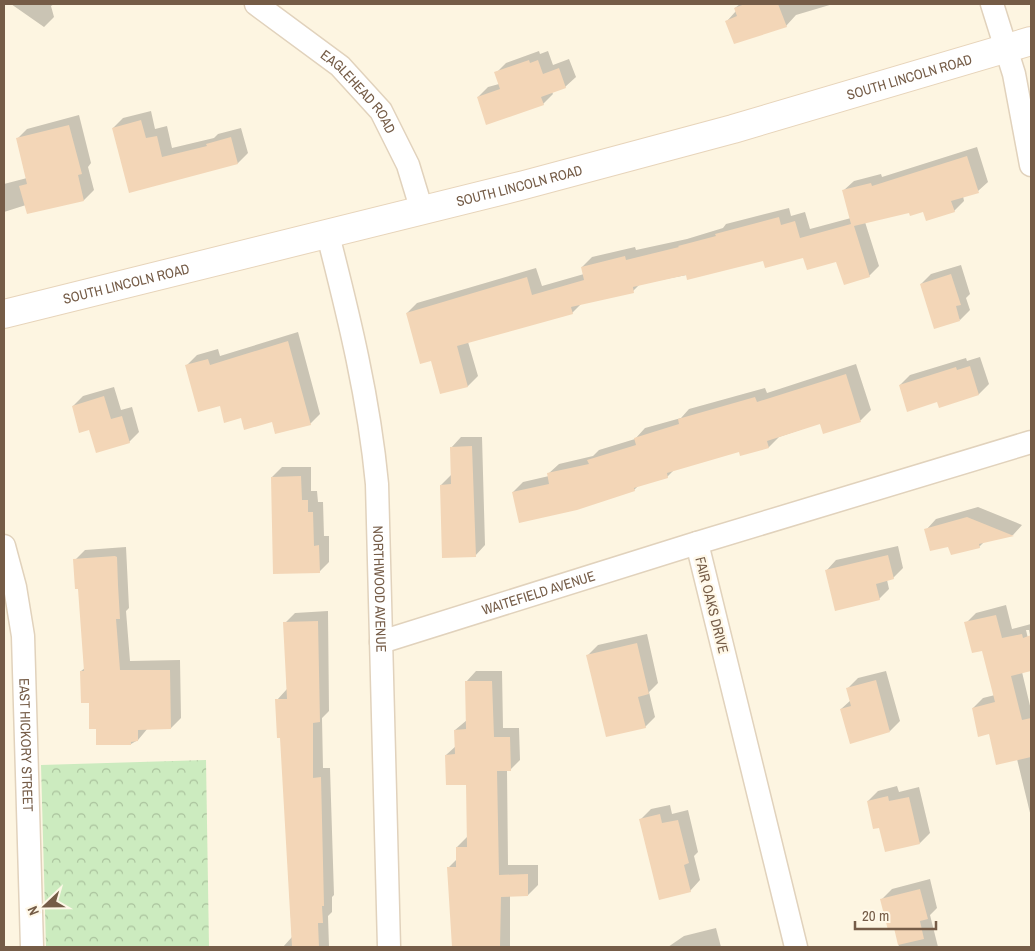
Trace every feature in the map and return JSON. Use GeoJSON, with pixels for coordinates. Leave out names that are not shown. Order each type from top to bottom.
{"type":"FeatureCollection","features":[{"type":"Feature","properties":{"kind":"street","name":"EAGLEHEAD ROAD"},"geometry":{"type":"LineString","coordinates":[[256,4],[340,66],[381,111],[408,165],[422,211]]}},
{"type":"Feature","properties":{"kind":"street"},"geometry":{"type":"LineString","coordinates":[[992,4],[1019,45],[1014,74],[1031,165]]}},
{"type":"Feature","properties":{"kind":"street","name":"SOUTH LINCOLN ROAD"},"geometry":{"type":"LineString","coordinates":[[4,314],[328,235],[733,129],[1019,45]]}},
{"type":"Feature","properties":{"kind":"street","name":"NORTHWOOD AVENUE"},"geometry":{"type":"LineString","coordinates":[[328,235],[364,384],[372,431],[377,484],[389,947]]}},
{"type":"Feature","properties":{"kind":"street","name":"FAIR OAKS DRIVE"},"geometry":{"type":"LineString","coordinates":[[796,947],[697,544],[1031,442]]}},
{"type":"Feature","properties":{"kind":"street","name":"WAITEFIELD AVENUE"},"geometry":{"type":"LineString","coordinates":[[380,642],[697,544]]}},
{"type":"Feature","properties":{"kind":"street","name":"EAST HICKORY STREET"},"geometry":{"type":"LineString","coordinates":[[4,546],[15,587],[23,636],[32,947]]}},
{"type":"Feature","properties":{"kind":"green space"},"geometry":{"type":"Polygon","coordinates":[[[206,760],[209,947],[46,947],[41,765],[206,760]]]}},
{"type":"Feature","properties":{"kind":"building"},"geometry":{"type":"Polygon","coordinates":[[[745,4],[778,4],[787,27],[734,44],[725,21],[737,16],[734,8],[745,4]]]}},
{"type":"Feature","properties":{"kind":"building"},"geometry":{"type":"Polygon","coordinates":[[[529,60],[530,63],[538,60],[543,74],[559,68],[566,88],[541,97],[544,105],[486,125],[477,97],[500,89],[494,72],[529,60]]]}},
{"type":"Feature","properties":{"kind":"building"},"geometry":{"type":"Polygon","coordinates":[[[141,120],[146,138],[157,136],[162,157],[207,146],[206,144],[231,137],[238,164],[129,193],[112,128],[141,120]]]}},
{"type":"Feature","properties":{"kind":"building"},"geometry":{"type":"Polygon","coordinates":[[[69,125],[82,174],[78,175],[84,201],[27,214],[19,186],[27,184],[16,138],[69,125]]]}},
{"type":"Feature","properties":{"kind":"building"},"geometry":{"type":"Polygon","coordinates":[[[967,156],[979,193],[951,201],[955,212],[926,221],[923,212],[910,216],[909,213],[854,226],[870,277],[844,285],[836,262],[807,270],[803,258],[765,268],[763,261],[687,280],[686,275],[633,287],[634,293],[571,307],[573,314],[457,346],[468,387],[440,394],[431,361],[420,364],[406,313],[527,277],[532,295],[584,280],[581,267],[625,256],[626,260],[679,247],[716,236],[715,234],[779,217],[781,225],[795,221],[800,238],[851,224],[842,190],[871,183],[872,186],[967,156]]]}},
{"type":"Feature","properties":{"kind":"building"},"geometry":{"type":"Polygon","coordinates":[[[951,274],[961,305],[956,306],[960,321],[934,329],[920,284],[951,274]]]}},
{"type":"Feature","properties":{"kind":"building"},"geometry":{"type":"Polygon","coordinates":[[[288,341],[311,425],[275,434],[272,422],[244,430],[241,418],[224,423],[220,406],[198,412],[185,365],[208,359],[210,365],[288,341]]]}},
{"type":"Feature","properties":{"kind":"building"},"geometry":{"type":"Polygon","coordinates":[[[970,366],[979,395],[939,408],[937,402],[907,412],[899,385],[956,367],[957,370],[970,366]]]}},
{"type":"Feature","properties":{"kind":"building"},"geometry":{"type":"Polygon","coordinates":[[[846,374],[861,422],[823,434],[820,424],[767,441],[769,448],[740,456],[739,452],[667,473],[668,478],[634,488],[635,491],[577,510],[519,523],[512,492],[549,484],[547,473],[589,464],[587,460],[636,445],[634,438],[679,424],[678,419],[755,397],[757,402],[846,374]]]}},
{"type":"Feature","properties":{"kind":"building"},"geometry":{"type":"Polygon","coordinates":[[[104,396],[111,419],[122,416],[130,443],[96,453],[89,430],[79,433],[72,406],[104,396]]]}},
{"type":"Feature","properties":{"kind":"building"},"geometry":{"type":"Polygon","coordinates":[[[472,446],[476,557],[442,558],[440,485],[451,484],[450,447],[472,446]]]}},
{"type":"Feature","properties":{"kind":"building"},"geometry":{"type":"Polygon","coordinates":[[[301,476],[302,500],[308,500],[308,512],[313,512],[314,546],[319,545],[320,573],[273,574],[271,477],[301,476]]]}},
{"type":"Feature","properties":{"kind":"building"},"geometry":{"type":"Polygon","coordinates":[[[967,517],[1014,536],[979,544],[980,548],[951,555],[948,547],[930,551],[924,529],[967,517]]]}},
{"type":"Feature","properties":{"kind":"building"},"geometry":{"type":"Polygon","coordinates":[[[888,555],[894,579],[876,584],[880,600],[835,611],[825,570],[888,555]]]}},
{"type":"Feature","properties":{"kind":"building"},"geometry":{"type":"Polygon","coordinates":[[[117,557],[120,619],[116,619],[120,670],[170,670],[171,729],[138,730],[138,741],[131,742],[131,745],[96,745],[96,729],[89,729],[89,703],[81,703],[80,671],[84,671],[78,589],[75,589],[73,559],[117,557]]]}},
{"type":"Feature","properties":{"kind":"building"},"geometry":{"type":"Polygon","coordinates":[[[996,615],[1002,638],[1022,634],[1023,638],[1031,635],[1031,671],[1011,676],[1022,720],[1031,718],[1031,757],[996,765],[989,734],[978,737],[972,708],[995,702],[982,651],[972,653],[964,622],[996,615]]]}},
{"type":"Feature","properties":{"kind":"building"},"geometry":{"type":"Polygon","coordinates":[[[318,621],[320,722],[313,723],[313,778],[321,777],[323,923],[318,923],[319,947],[292,947],[280,738],[277,738],[275,699],[287,699],[283,622],[318,621]]]}},
{"type":"Feature","properties":{"kind":"building"},"geometry":{"type":"Polygon","coordinates":[[[637,643],[649,694],[638,697],[646,728],[606,737],[586,655],[637,643]]]}},
{"type":"Feature","properties":{"kind":"building"},"geometry":{"type":"Polygon","coordinates":[[[876,680],[890,732],[850,744],[840,709],[851,706],[846,688],[876,680]]]}},
{"type":"Feature","properties":{"kind":"building"},"geometry":{"type":"Polygon","coordinates":[[[465,681],[492,681],[494,737],[510,737],[511,771],[497,771],[499,875],[528,874],[528,896],[501,897],[500,947],[452,947],[447,867],[456,867],[456,847],[467,847],[466,785],[446,785],[445,755],[455,754],[454,730],[466,729],[465,681]]]}},
{"type":"Feature","properties":{"kind":"building"},"geometry":{"type":"Polygon","coordinates":[[[888,796],[889,801],[909,797],[920,844],[885,852],[879,828],[873,829],[867,801],[888,796]]]}},
{"type":"Feature","properties":{"kind":"building"},"geometry":{"type":"Polygon","coordinates":[[[660,814],[662,823],[678,820],[689,863],[684,865],[691,892],[659,900],[639,819],[660,814]]]}},
{"type":"Feature","properties":{"kind":"building"},"geometry":{"type":"Polygon","coordinates":[[[920,889],[928,919],[920,921],[924,939],[898,945],[894,928],[888,930],[880,899],[920,889]]]}}]}
